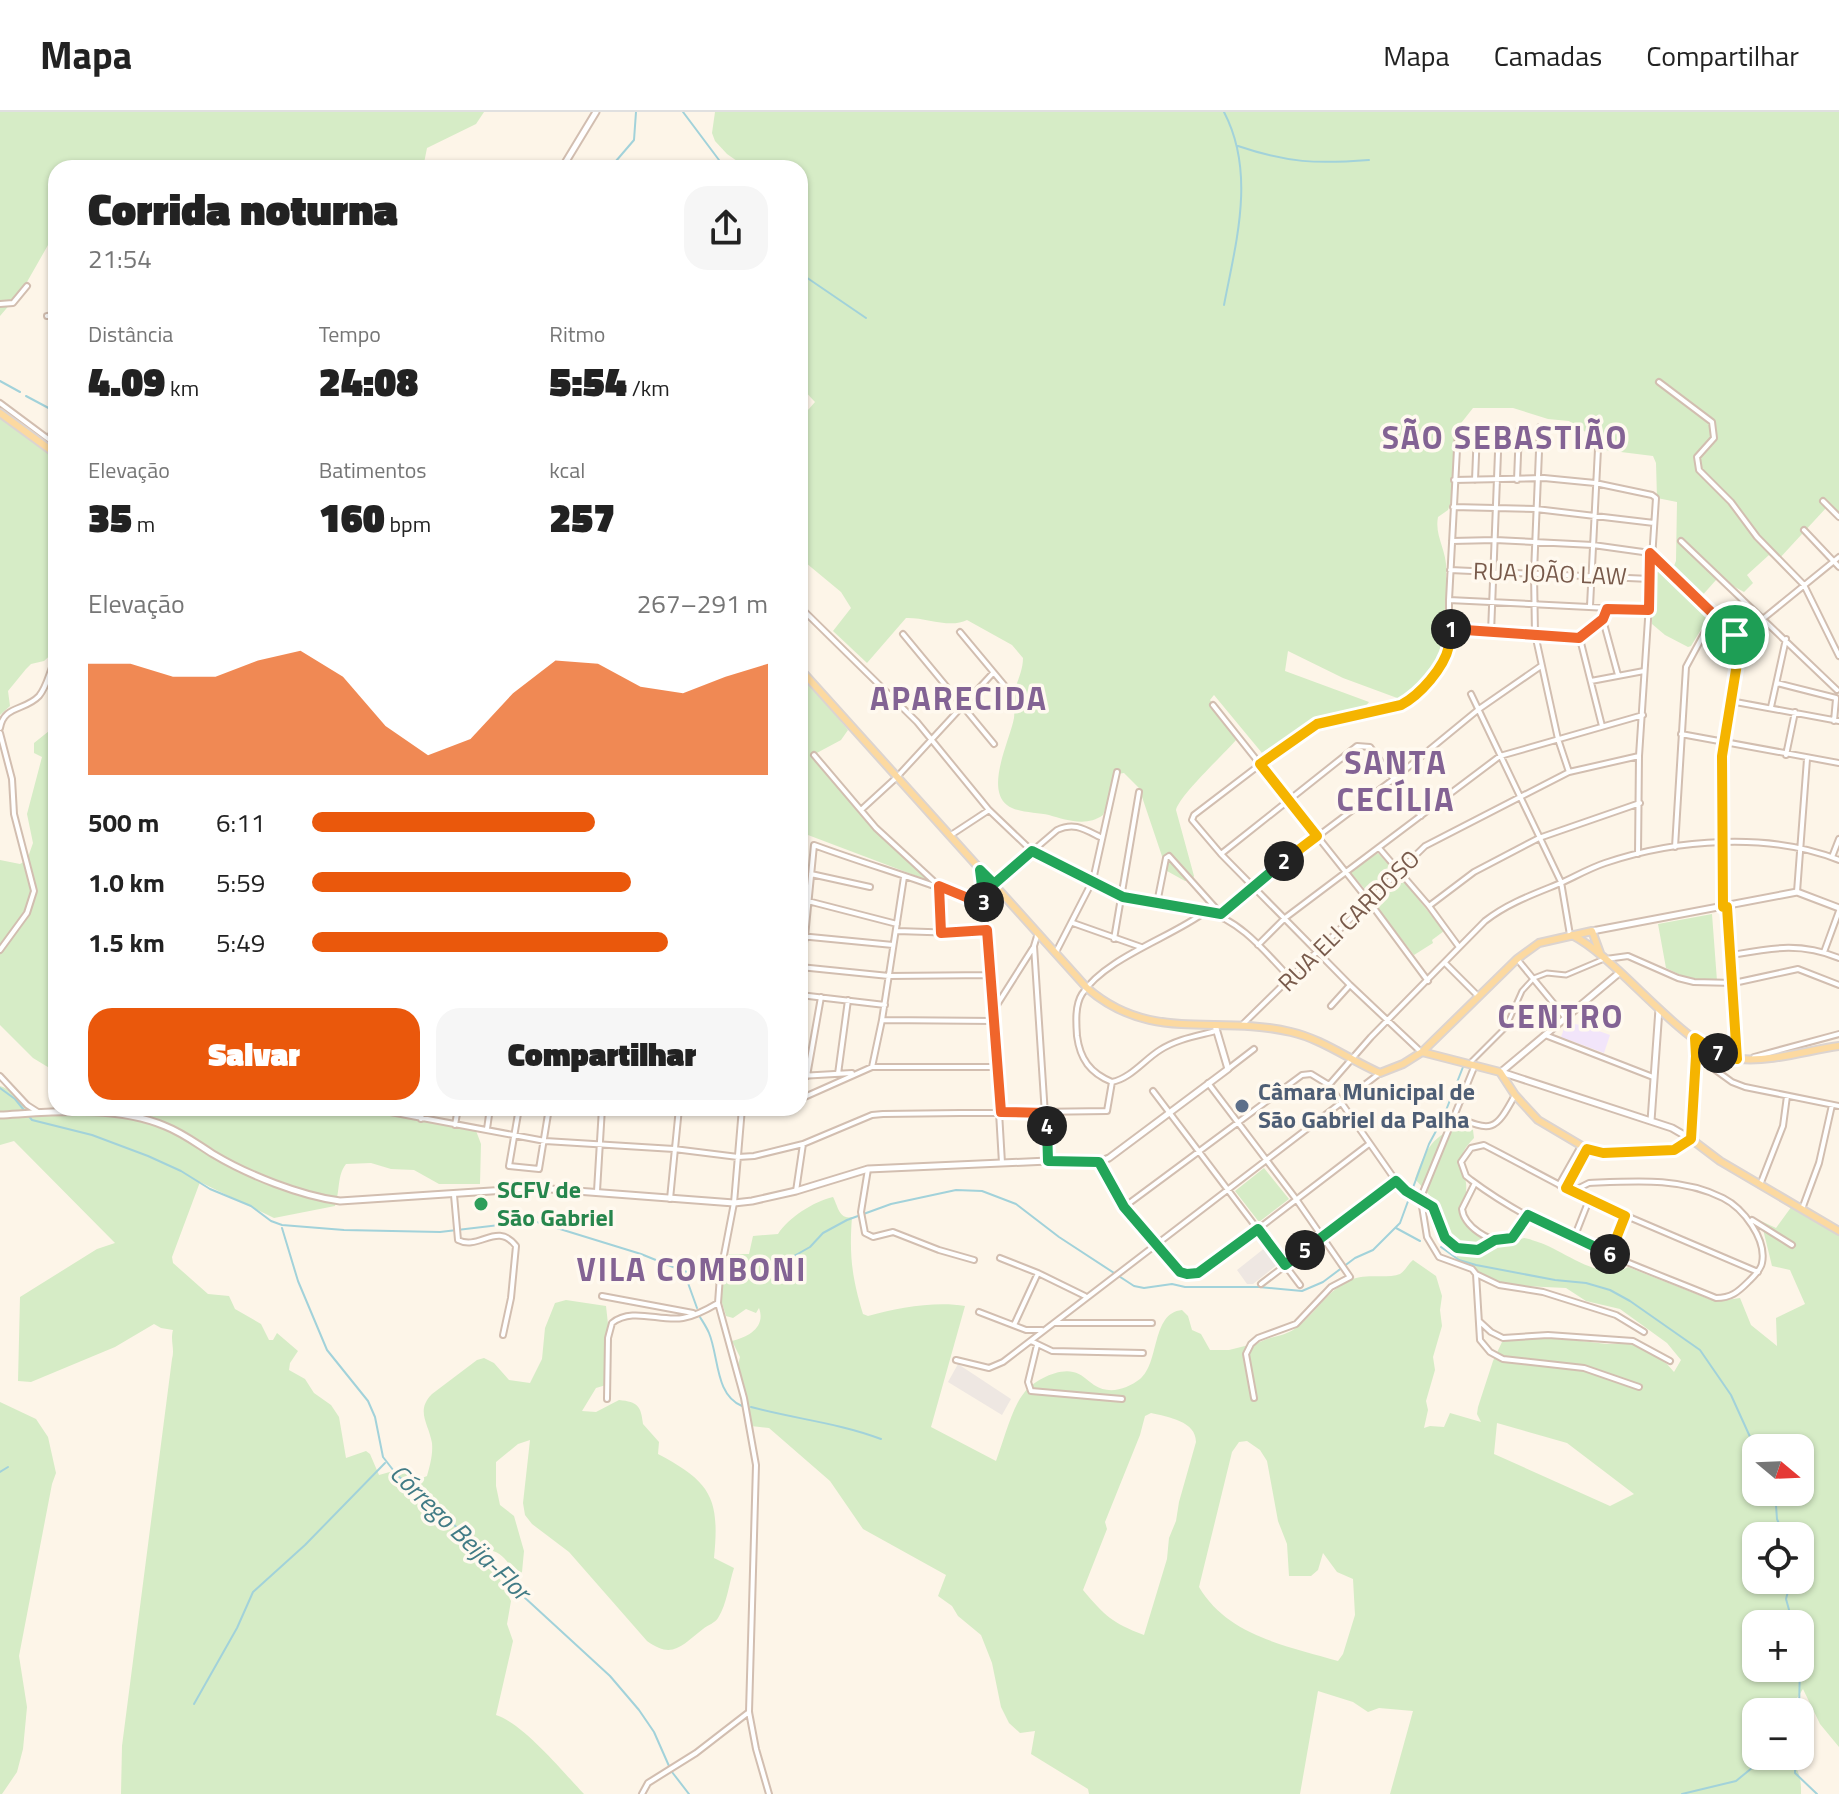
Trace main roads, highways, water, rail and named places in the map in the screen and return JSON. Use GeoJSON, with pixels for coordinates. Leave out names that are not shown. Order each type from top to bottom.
{"type":"FeatureCollection","features":[{"type":"Feature","properties":{"kind":"main road"},"geometry":{"type":"LineString","coordinates":[[0,413],[48,448]]}},
{"type":"Feature","properties":{"kind":"main road"},"geometry":{"type":"LineString","coordinates":[[808,678],[1087,988],[1112,1008],[1142,1020],[1215,1028],[1242,1025],[1294,1032],[1380,1073],[1422,1052],[1517,959],[1539,943],[1592,931],[1603,956]]}},
{"type":"Feature","properties":{"kind":"main road"},"geometry":{"type":"LineString","coordinates":[[1571,935],[1603,956],[1659,1008],[1713,1051],[1740,1059],[1839,1046]]}},
{"type":"Feature","properties":{"kind":"main road"},"geometry":{"type":"LineString","coordinates":[[1422,1052],[1497,1071],[1538,1120],[1584,1148],[1603,1153],[1674,1150],[1691,1139],[1705,1151],[1839,1231]]}},
{"type":"Feature","properties":{"kind":"waterway"},"geometry":{"type":"LineString","coordinates":[[617,160],[634,140],[636,112]]}},
{"type":"Feature","properties":{"kind":"waterway"},"geometry":{"type":"LineString","coordinates":[[683,112],[719,160]]}},
{"type":"Feature","properties":{"kind":"waterway"},"geometry":{"type":"LineString","coordinates":[[1224,112],[1234,135],[1241,183],[1238,232],[1224,305]]}},
{"type":"Feature","properties":{"kind":"waterway"},"geometry":{"type":"LineString","coordinates":[[1238,146],[1302,161],[1369,160]]}},
{"type":"Feature","properties":{"kind":"waterway"},"geometry":{"type":"LineString","coordinates":[[808,278],[866,318]]}},
{"type":"Feature","properties":{"kind":"waterway"},"geometry":{"type":"LineString","coordinates":[[0,381],[20,392]]}},
{"type":"Feature","properties":{"kind":"waterway"},"geometry":{"type":"LineString","coordinates":[[26,396],[48,408]]}},
{"type":"Feature","properties":{"kind":"waterway"},"geometry":{"type":"LineString","coordinates":[[0,1088],[15,1099],[32,1120],[92,1135],[148,1156],[210,1189],[251,1206],[282,1225],[440,1232],[534,1221],[641,1254],[683,1271],[723,1279],[748,1278],[764,1273],[810,1247],[823,1233],[847,1220],[891,1204],[956,1190],[982,1191],[1016,1204],[1059,1237],[1134,1286],[1144,1288],[1172,1284],[1302,1291],[1323,1282],[1355,1258],[1373,1250],[1400,1223],[1429,1144],[1463,1067]]}},
{"type":"Feature","properties":{"kind":"waterway","name":"Córrego Beija-Flor"},"geometry":{"type":"LineString","coordinates":[[282,1228],[298,1281],[327,1350],[368,1401],[375,1417],[383,1457],[397,1475],[461,1531],[511,1585],[610,1676],[654,1732],[669,1766]]}},
{"type":"Feature","properties":{"kind":"waterway"},"geometry":{"type":"LineString","coordinates":[[1396,1228],[1420,1241]]}},
{"type":"Feature","properties":{"kind":"waterway"},"geometry":{"type":"LineString","coordinates":[[1441,1247],[1459,1260],[1476,1265],[1586,1283],[1610,1290],[1630,1301],[1700,1350],[1731,1395],[1749,1434]]}},
{"type":"Feature","properties":{"kind":"waterway"},"geometry":{"type":"LineString","coordinates":[[684,1272],[697,1308]]}},
{"type":"Feature","properties":{"kind":"waterway"},"geometry":{"type":"LineString","coordinates":[[700,1317],[712,1343],[722,1384],[733,1401],[742,1406]]}},
{"type":"Feature","properties":{"kind":"waterway"},"geometry":{"type":"LineString","coordinates":[[751,1407],[881,1439]]}},
{"type":"Feature","properties":{"kind":"waterway"},"geometry":{"type":"LineString","coordinates":[[194,1704],[237,1628],[253,1592],[305,1545],[385,1463]]}},
{"type":"Feature","properties":{"kind":"waterway"},"geometry":{"type":"LineString","coordinates":[[0,1472],[8,1467]]}},
{"type":"Feature","properties":{"kind":"waterway"},"geometry":{"type":"LineString","coordinates":[[1776,1506],[1778,1522]]}},
{"type":"Feature","properties":{"kind":"waterway"},"geometry":{"type":"LineString","coordinates":[[1787,1594],[1789,1610]]}},
{"type":"Feature","properties":{"kind":"waterway"},"geometry":{"type":"LineString","coordinates":[[1799,1698],[1800,1682]]}},
{"type":"Feature","properties":{"kind":"waterway"},"geometry":{"type":"LineString","coordinates":[[1682,1794],[1736,1781],[1749,1770]]}},
{"type":"Feature","properties":{"kind":"waterway"},"geometry":{"type":"LineString","coordinates":[[1795,1770],[1817,1794]]}},
{"type":"Feature","properties":{"kind":"waterway","name":"Córrego Beija-Flor"},"geometry":{"type":"LineString","coordinates":[[672,1772],[689,1794]]}},
{"type":"Feature","properties":{"kind":"place","name":"Câmara Municipal de São Gabriel da Palha"},"geometry":{"type":"Point","coordinates":[1242,1106]}},
{"type":"Feature","properties":{"kind":"place","name":"SCFV de São Gabriel"},"geometry":{"type":"Point","coordinates":[481,1204]}},
{"type":"Feature","properties":{"kind":"district","name":"SÃO SEBASTIÃO"},"geometry":{"type":"Point","coordinates":[1505,438]}},
{"type":"Feature","properties":{"kind":"district","name":"APARECIDA"},"geometry":{"type":"Point","coordinates":[959,699]}},
{"type":"Feature","properties":{"kind":"district","name":"SANTA CECÍLIA"},"geometry":{"type":"Point","coordinates":[1396,782]}},
{"type":"Feature","properties":{"kind":"district","name":"CENTRO"},"geometry":{"type":"Point","coordinates":[1561,1017]}},
{"type":"Feature","properties":{"kind":"district","name":"VILA COMBONI"},"geometry":{"type":"Point","coordinates":[692,1270]}}]}
